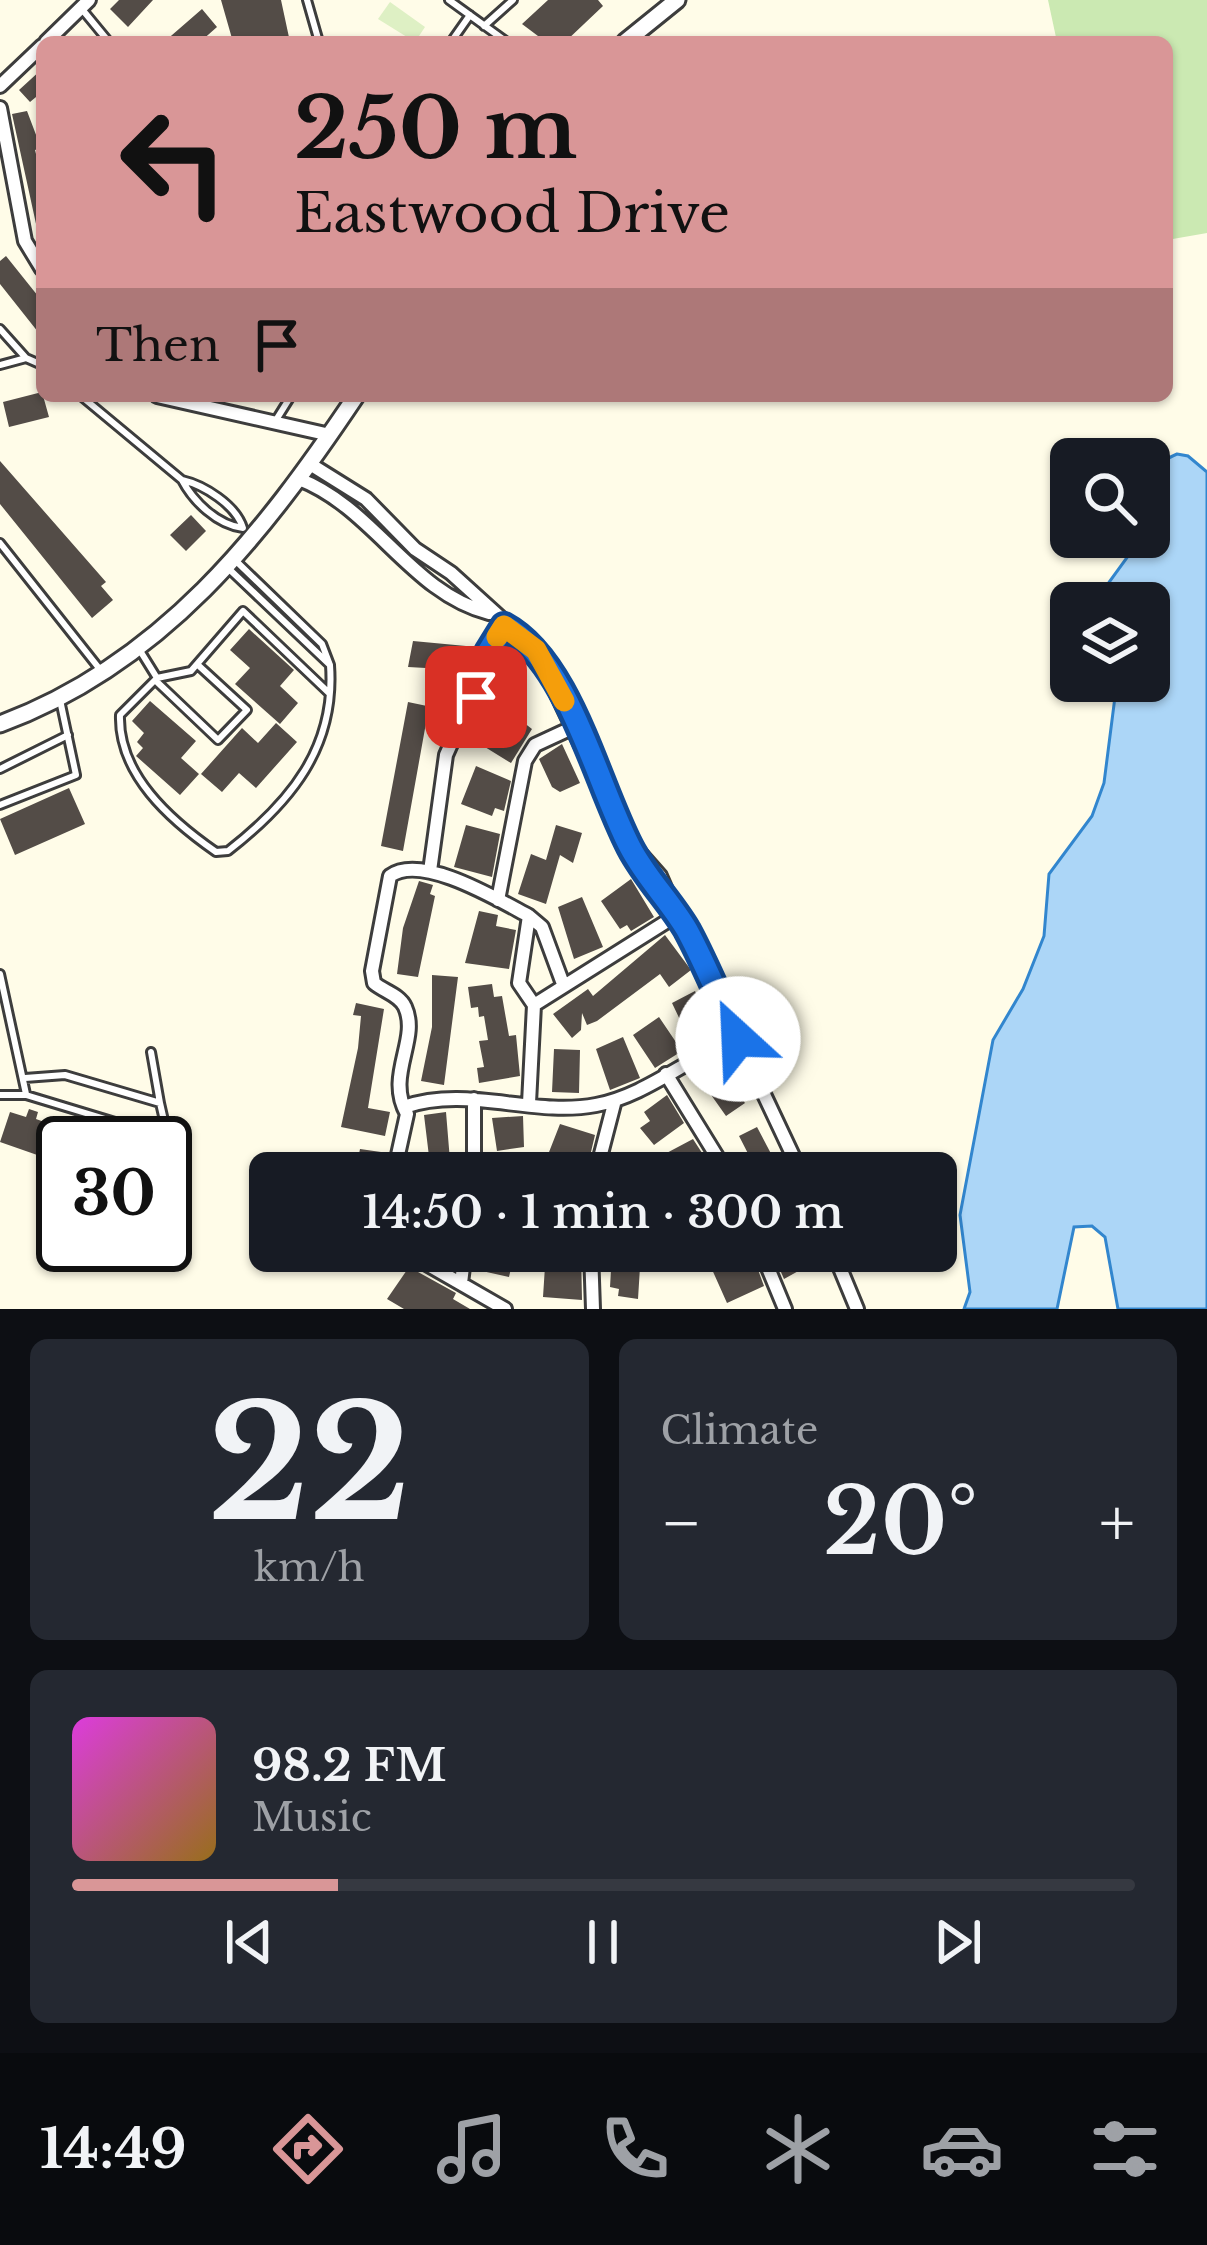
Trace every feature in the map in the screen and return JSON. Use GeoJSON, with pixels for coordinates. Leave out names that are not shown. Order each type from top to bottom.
{"type":"FeatureCollection","features":[{"type":"Feature","properties":{"kind":"street"},"geometry":{"type":"LineString","coordinates":[[632,36],[677,0]]}},
{"type":"Feature","properties":{"kind":"street"},"geometry":{"type":"LineString","coordinates":[[52,36],[85,4]]}},
{"type":"Feature","properties":{"kind":"street"},"geometry":{"type":"LineString","coordinates":[[0,86],[36,52]]}},
{"type":"Feature","properties":{"kind":"street"},"geometry":{"type":"LineString","coordinates":[[0,108],[25,241],[36,259]]}},
{"type":"Feature","properties":{"kind":"street"},"geometry":{"type":"LineString","coordinates":[[184,402],[330,435]]}},
{"type":"Feature","properties":{"kind":"street"},"geometry":{"type":"LineString","coordinates":[[0,724],[139,649],[233,565],[249,533],[299,479],[352,402]]}},
{"type":"Feature","properties":{"kind":"street"},"geometry":{"type":"LineString","coordinates":[[310,464],[366,499],[422,555],[536,650],[576,726],[623,834],[661,876],[790,1152]]}},
{"type":"Feature","properties":{"kind":"street"},"geometry":{"type":"LineString","coordinates":[[299,479],[353,507],[450,596],[490,614]]}},
{"type":"Feature","properties":{"kind":"street"},"geometry":{"type":"LineString","coordinates":[[430,871],[446,755],[504,626]]}},
{"type":"Feature","properties":{"kind":"street"},"geometry":{"type":"LineString","coordinates":[[498,900],[525,761],[535,745],[576,726]]}},
{"type":"Feature","properties":{"kind":"street"},"geometry":{"type":"LineString","coordinates":[[397,1152],[404,1107],[396,1094],[407,1015],[399,999],[374,983],[386,881],[403,868],[430,871],[529,916],[542,927],[563,984]]}},
{"type":"Feature","properties":{"kind":"street"},"geometry":{"type":"LineString","coordinates":[[534,1005],[677,915]]}},
{"type":"Feature","properties":{"kind":"street"},"geometry":{"type":"LineString","coordinates":[[529,916],[519,983],[534,1005],[529,1103]]}},
{"type":"Feature","properties":{"kind":"street"},"geometry":{"type":"LineString","coordinates":[[404,1107],[474,1099],[585,1106],[615,1100],[738,1039]]}},
{"type":"Feature","properties":{"kind":"street"},"geometry":{"type":"LineString","coordinates":[[666,1074],[714,1152]]}},
{"type":"Feature","properties":{"kind":"street"},"geometry":{"type":"LineString","coordinates":[[474,1099],[474,1152]]}},
{"type":"Feature","properties":{"kind":"street"},"geometry":{"type":"LineString","coordinates":[[601,1152],[615,1100]]}},
{"type":"Feature","properties":{"kind":"street"},"geometry":{"type":"LineString","coordinates":[[437,1272],[505,1309]]}},
{"type":"Feature","properties":{"kind":"street"},"geometry":{"type":"LineString","coordinates":[[460,1283],[462,1272]]}},
{"type":"Feature","properties":{"kind":"street"},"geometry":{"type":"LineString","coordinates":[[591,1272],[592,1309]]}},
{"type":"Feature","properties":{"kind":"street"},"geometry":{"type":"LineString","coordinates":[[770,1272],[785,1309]]}},
{"type":"Feature","properties":{"kind":"street"},"geometry":{"type":"LineString","coordinates":[[842,1272],[857,1309]]}},
{"type":"Feature","properties":{"kind":"lane"},"geometry":{"type":"LineString","coordinates":[[307,0],[317,36]]}},
{"type":"Feature","properties":{"kind":"lane"},"geometry":{"type":"LineString","coordinates":[[449,0],[498,36]]}},
{"type":"Feature","properties":{"kind":"lane"},"geometry":{"type":"LineString","coordinates":[[484,26],[513,0]]}},
{"type":"Feature","properties":{"kind":"lane"},"geometry":{"type":"LineString","coordinates":[[85,4],[105,36]]}},
{"type":"Feature","properties":{"kind":"lane"},"geometry":{"type":"LineString","coordinates":[[455,36],[470,15]]}},
{"type":"Feature","properties":{"kind":"lane"},"geometry":{"type":"LineString","coordinates":[[0,329],[36,362]]}},
{"type":"Feature","properties":{"kind":"lane"},"geometry":{"type":"LineString","coordinates":[[0,365],[26,358]]}},
{"type":"Feature","properties":{"kind":"lane"},"geometry":{"type":"LineString","coordinates":[[87,402],[182,480],[192,498],[249,533]]}},
{"type":"Feature","properties":{"kind":"lane"},"geometry":{"type":"LineString","coordinates":[[274,422],[287,402]]}},
{"type":"Feature","properties":{"kind":"lane"},"geometry":{"type":"LineString","coordinates":[[182,480],[200,484],[240,518],[249,533]]}},
{"type":"Feature","properties":{"kind":"lane"},"geometry":{"type":"LineString","coordinates":[[0,543],[102,671]]}},
{"type":"Feature","properties":{"kind":"lane"},"geometry":{"type":"LineString","coordinates":[[233,565],[264,588],[322,644],[330,664],[329,692],[313,764],[222,853],[206,845],[160,803],[125,759],[120,715],[156,679],[182,675],[197,664],[264,588]]}},
{"type":"Feature","properties":{"kind":"lane"},"geometry":{"type":"LineString","coordinates":[[233,565],[257,596],[330,664]]}},
{"type":"Feature","properties":{"kind":"lane"},"geometry":{"type":"LineString","coordinates":[[243,610],[329,692]]}},
{"type":"Feature","properties":{"kind":"lane"},"geometry":{"type":"LineString","coordinates":[[139,649],[156,679],[218,740],[247,710],[197,664]]}},
{"type":"Feature","properties":{"kind":"lane"},"geometry":{"type":"LineString","coordinates":[[0,805],[76,776],[59,696]]}},
{"type":"Feature","properties":{"kind":"lane"},"geometry":{"type":"LineString","coordinates":[[0,769],[68,735]]}},
{"type":"Feature","properties":{"kind":"lane"},"geometry":{"type":"LineString","coordinates":[[0,974],[26,1095]]}},
{"type":"Feature","properties":{"kind":"lane"},"geometry":{"type":"LineString","coordinates":[[151,1052],[163,1116]]}},
{"type":"Feature","properties":{"kind":"lane"},"geometry":{"type":"LineString","coordinates":[[25,1078],[65,1075],[160,1103]]}},
{"type":"Feature","properties":{"kind":"lane"},"geometry":{"type":"LineString","coordinates":[[0,1095],[26,1095],[95,1116]]}},
{"type":"Feature","properties":{"kind":"green space"},"geometry":{"type":"Polygon","coordinates":[[[1048,0],[1207,0],[1207,233],[1173,239],[1173,36],[1056,36],[1048,0]]]}},
{"type":"Feature","properties":{"kind":"green space"},"geometry":{"type":"Polygon","coordinates":[[[390,2],[425,27],[419,36],[405,36],[378,19],[390,2]]]}},
{"type":"Feature","properties":{"kind":"water"},"geometry":{"type":"Polygon","coordinates":[[[1188,456],[1207,472],[1207,1309],[1118,1309],[1105,1237],[1092,1226],[1074,1227],[1057,1309],[964,1309],[970,1292],[960,1215],[993,1040],[1023,989],[1044,936],[1049,874],[1092,816],[1104,783],[1114,702],[1170,702],[1170,582],[1109,582],[1127,558],[1170,558],[1170,458],[1188,456]]]}},
{"type":"Feature","properties":{"kind":"building"},"geometry":{"type":"Polygon","coordinates":[[[119,0],[153,0],[128,27],[110,9],[119,0]]]}},
{"type":"Feature","properties":{"kind":"building"},"geometry":{"type":"Polygon","coordinates":[[[221,0],[281,0],[289,36],[231,36],[221,0]]]}},
{"type":"Feature","properties":{"kind":"building"},"geometry":{"type":"Polygon","coordinates":[[[548,0],[598,0],[603,6],[571,36],[538,36],[522,24],[548,0]]]}},
{"type":"Feature","properties":{"kind":"building"},"geometry":{"type":"Polygon","coordinates":[[[202,9],[217,27],[207,36],[171,36],[202,9]]]}},
{"type":"Feature","properties":{"kind":"building"},"geometry":{"type":"Polygon","coordinates":[[[36,74],[36,97],[30,102],[19,90],[36,74]]]}},
{"type":"Feature","properties":{"kind":"building"},"geometry":{"type":"Polygon","coordinates":[[[27,111],[36,135],[36,224],[12,114],[27,111]]]}},
{"type":"Feature","properties":{"kind":"building"},"geometry":{"type":"Polygon","coordinates":[[[6,256],[36,294],[36,329],[0,284],[0,261],[6,256]]]}},
{"type":"Feature","properties":{"kind":"building"},"geometry":{"type":"Polygon","coordinates":[[[36,394],[36,402],[45,402],[49,417],[9,427],[3,402],[36,394]]]}},
{"type":"Feature","properties":{"kind":"building"},"geometry":{"type":"Polygon","coordinates":[[[0,461],[106,582],[101,586],[113,600],[92,618],[0,504],[0,461]]]}},
{"type":"Feature","properties":{"kind":"building"},"geometry":{"type":"Polygon","coordinates":[[[191,515],[206,531],[186,551],[170,535],[191,515]]]}},
{"type":"Feature","properties":{"kind":"building"},"geometry":{"type":"Polygon","coordinates":[[[249,629],[294,670],[280,686],[298,703],[280,724],[235,684],[250,668],[230,650],[249,629]]]}},
{"type":"Feature","properties":{"kind":"building"},"geometry":{"type":"Polygon","coordinates":[[[413,641],[466,646],[462,670],[408,667],[413,641]]]}},
{"type":"Feature","properties":{"kind":"building"},"geometry":{"type":"Polygon","coordinates":[[[150,701],[196,741],[181,758],[199,774],[180,795],[136,756],[143,748],[137,742],[144,733],[132,721],[150,701]]]}},
{"type":"Feature","properties":{"kind":"building"},"geometry":{"type":"Polygon","coordinates":[[[408,702],[427,706],[403,851],[381,846],[408,702]]]}},
{"type":"Feature","properties":{"kind":"building"},"geometry":{"type":"Polygon","coordinates":[[[502,706],[532,729],[511,763],[472,739],[483,722],[490,726],[502,706]]]}},
{"type":"Feature","properties":{"kind":"building"},"geometry":{"type":"Polygon","coordinates":[[[276,723],[297,742],[256,788],[239,773],[222,792],[201,774],[242,728],[258,743],[276,723]]]}},
{"type":"Feature","properties":{"kind":"building"},"geometry":{"type":"Polygon","coordinates":[[[562,744],[580,783],[560,792],[552,787],[539,759],[562,744]]]}},
{"type":"Feature","properties":{"kind":"building"},"geometry":{"type":"Polygon","coordinates":[[[476,766],[511,781],[504,811],[495,808],[492,816],[461,804],[476,766]]]}},
{"type":"Feature","properties":{"kind":"building"},"geometry":{"type":"Polygon","coordinates":[[[69,788],[85,824],[15,855],[0,819],[69,788]]]}},
{"type":"Feature","properties":{"kind":"building"},"geometry":{"type":"Polygon","coordinates":[[[466,825],[500,834],[492,877],[454,867],[466,825]]]}},
{"type":"Feature","properties":{"kind":"building"},"geometry":{"type":"Polygon","coordinates":[[[556,825],[582,833],[573,863],[560,855],[546,904],[518,894],[531,854],[546,860],[556,825]]]}},
{"type":"Feature","properties":{"kind":"building"},"geometry":{"type":"Polygon","coordinates":[[[631,879],[654,917],[631,931],[627,925],[620,929],[601,901],[631,879]]]}},
{"type":"Feature","properties":{"kind":"building"},"geometry":{"type":"Polygon","coordinates":[[[419,881],[433,885],[430,894],[435,896],[418,977],[397,974],[403,928],[419,881]]]}},
{"type":"Feature","properties":{"kind":"building"},"geometry":{"type":"Polygon","coordinates":[[[582,897],[603,947],[574,959],[558,907],[582,897]]]}},
{"type":"Feature","properties":{"kind":"building"},"geometry":{"type":"Polygon","coordinates":[[[479,911],[498,915],[496,926],[516,930],[509,969],[465,963],[479,911]]]}},
{"type":"Feature","properties":{"kind":"building"},"geometry":{"type":"Polygon","coordinates":[[[665,935],[691,970],[669,987],[660,974],[587,1025],[582,1013],[581,1030],[572,1038],[553,1014],[588,989],[593,996],[665,935]]]}},
{"type":"Feature","properties":{"kind":"building"},"geometry":{"type":"Polygon","coordinates":[[[432,975],[458,977],[444,1085],[421,1081],[432,1027],[432,975]]]}},
{"type":"Feature","properties":{"kind":"building"},"geometry":{"type":"Polygon","coordinates":[[[492,984],[494,997],[502,996],[509,1036],[516,1035],[520,1076],[479,1083],[477,1068],[484,1067],[479,1041],[488,1040],[484,1016],[479,1017],[478,1007],[471,1008],[468,987],[492,984]]]}},
{"type":"Feature","properties":{"kind":"building"},"geometry":{"type":"Polygon","coordinates":[[[695,991],[717,1036],[693,1047],[672,1003],[695,991]]]}},
{"type":"Feature","properties":{"kind":"building"},"geometry":{"type":"Polygon","coordinates":[[[356,1003],[384,1009],[368,1108],[390,1112],[385,1136],[341,1127],[358,1048],[361,1016],[353,1015],[356,1003]]]}},
{"type":"Feature","properties":{"kind":"building"},"geometry":{"type":"Polygon","coordinates":[[[659,1017],[682,1051],[655,1068],[633,1035],[659,1017]]]}},
{"type":"Feature","properties":{"kind":"building"},"geometry":{"type":"Polygon","coordinates":[[[623,1037],[640,1078],[610,1090],[596,1049],[623,1037]]]}},
{"type":"Feature","properties":{"kind":"building"},"geometry":{"type":"Polygon","coordinates":[[[554,1049],[580,1050],[579,1093],[552,1092],[554,1049]]]}},
{"type":"Feature","properties":{"kind":"building"},"geometry":{"type":"Polygon","coordinates":[[[715,1061],[745,1103],[726,1116],[697,1075],[715,1061]]]}},
{"type":"Feature","properties":{"kind":"building"},"geometry":{"type":"Polygon","coordinates":[[[667,1095],[684,1123],[654,1145],[640,1128],[650,1121],[644,1112],[667,1095]]]}},
{"type":"Feature","properties":{"kind":"building"},"geometry":{"type":"Polygon","coordinates":[[[29,1109],[38,1112],[36,1155],[0,1142],[10,1112],[26,1117],[29,1109]]]}},
{"type":"Feature","properties":{"kind":"building"},"geometry":{"type":"Polygon","coordinates":[[[446,1112],[449,1152],[428,1152],[424,1115],[446,1112]]]}},
{"type":"Feature","properties":{"kind":"building"},"geometry":{"type":"Polygon","coordinates":[[[523,1116],[524,1147],[497,1151],[492,1118],[523,1116]]]}},
{"type":"Feature","properties":{"kind":"building"},"geometry":{"type":"Polygon","coordinates":[[[560,1124],[595,1135],[591,1152],[549,1152],[560,1124]]]}},
{"type":"Feature","properties":{"kind":"building"},"geometry":{"type":"Polygon","coordinates":[[[757,1127],[770,1152],[747,1152],[739,1136],[757,1127]]]}},
{"type":"Feature","properties":{"kind":"building"},"geometry":{"type":"Polygon","coordinates":[[[693,1139],[701,1152],[669,1152],[693,1139]]]}},
{"type":"Feature","properties":{"kind":"building"},"geometry":{"type":"Polygon","coordinates":[[[406,1272],[418,1272],[456,1293],[453,1299],[470,1309],[404,1309],[387,1299],[406,1272]]]}},
{"type":"Feature","properties":{"kind":"building"},"geometry":{"type":"Polygon","coordinates":[[[545,1272],[581,1272],[582,1300],[543,1297],[545,1272]]]}},
{"type":"Feature","properties":{"kind":"building"},"geometry":{"type":"Polygon","coordinates":[[[611,1272],[640,1272],[638,1299],[618,1296],[619,1289],[610,1287],[611,1272]]]}},
{"type":"Feature","properties":{"kind":"building"},"geometry":{"type":"Polygon","coordinates":[[[713,1272],[759,1272],[764,1286],[727,1303],[713,1272]]]}},
{"type":"Feature","properties":{"kind":"slow traffic"},"geometry":{"type":"LineString","coordinates":[[497,637],[504,626],[523,636],[564,701]]}},
{"type":"Feature","properties":{"kind":"route"},"geometry":{"type":"LineString","coordinates":[[476,697],[488,652],[504,626],[523,636],[549,671],[629,845],[647,880],[687,931],[738,1039]]}}]}
